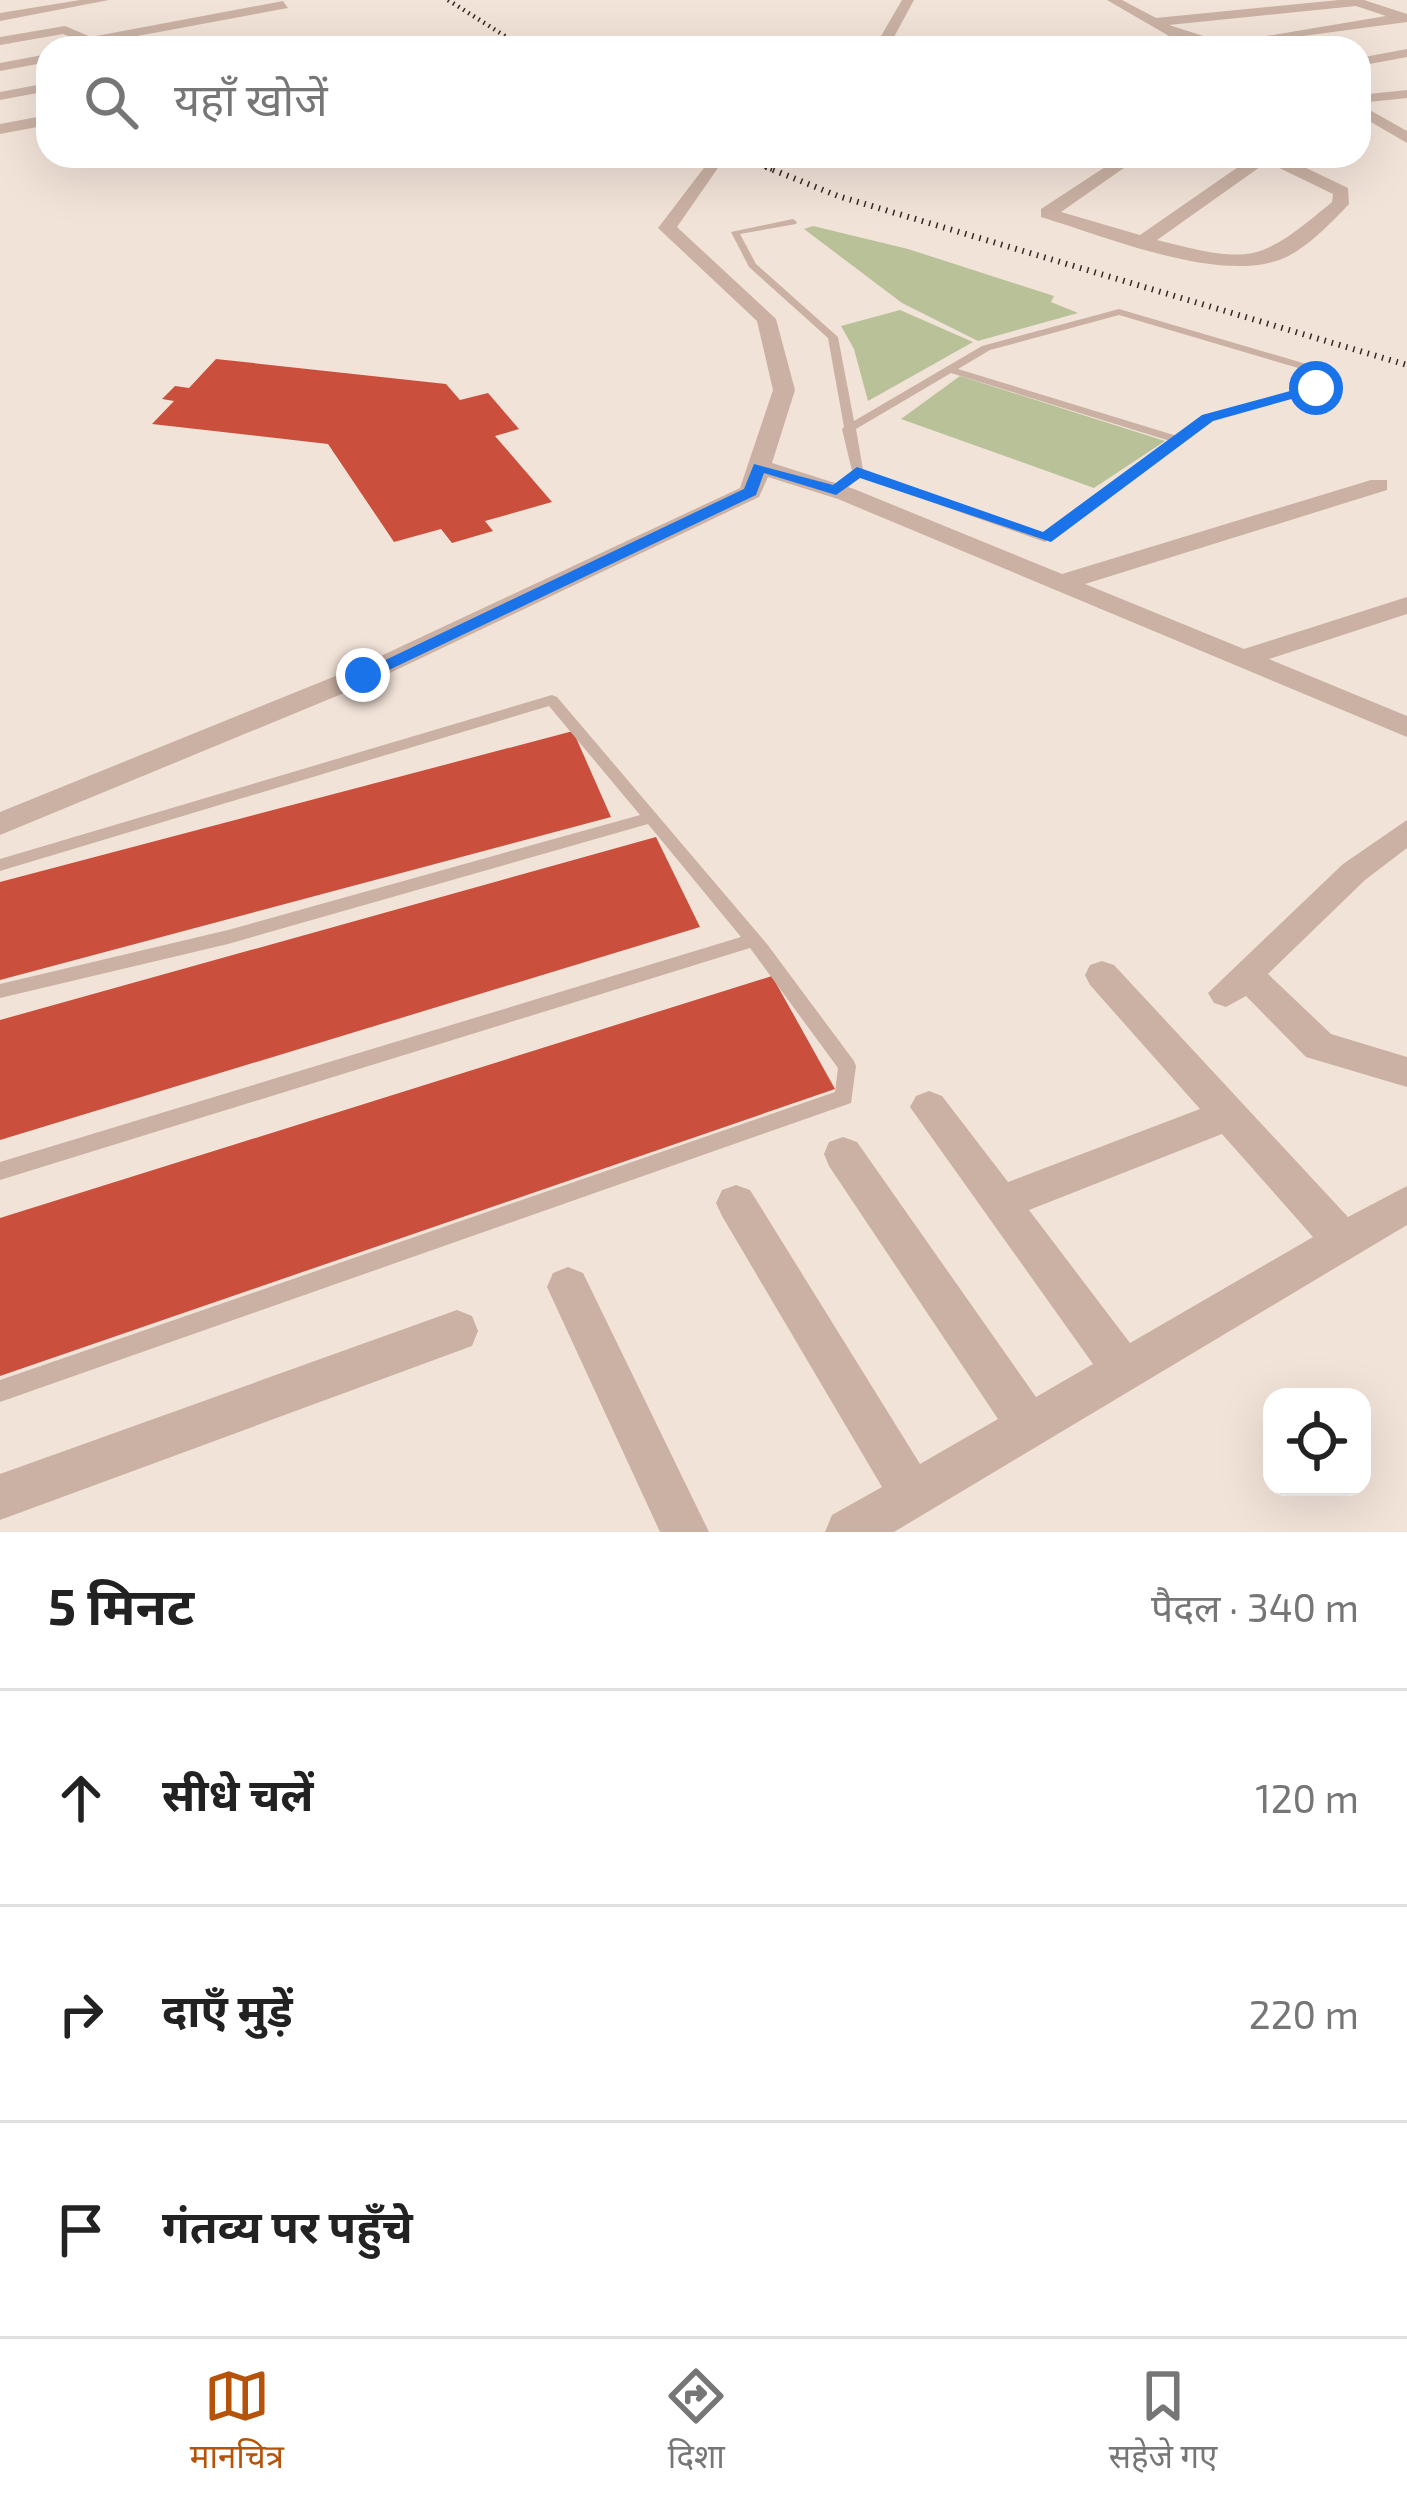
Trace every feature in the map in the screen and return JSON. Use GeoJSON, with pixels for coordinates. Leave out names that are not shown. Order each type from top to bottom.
{"type":"FeatureCollection","features":[{"type":"Feature","properties":{"kind":"street"},"geometry":{"type":"LineString","coordinates":[[888,36],[908,0]]}},
{"type":"Feature","properties":{"kind":"street"},"geometry":{"type":"LineString","coordinates":[[1113,0],[1195,36]]}},
{"type":"Feature","properties":{"kind":"street"},"geometry":{"type":"LineString","coordinates":[[1384,9],[1404,0]]}},
{"type":"Feature","properties":{"kind":"street"},"geometry":{"type":"LineString","coordinates":[[0,17],[108,1]]}},
{"type":"Feature","properties":{"kind":"street"},"geometry":{"type":"LineString","coordinates":[[1156,22],[1357,2],[1404,17]]}},
{"type":"Feature","properties":{"kind":"street"},"geometry":{"type":"LineString","coordinates":[[127,36],[283,5]]}},
{"type":"Feature","properties":{"kind":"street"},"geometry":{"type":"LineString","coordinates":[[131,17],[148,31]]}},
{"type":"Feature","properties":{"kind":"street"},"geometry":{"type":"LineString","coordinates":[[1291,36],[1404,17]]}},
{"type":"Feature","properties":{"kind":"street"},"geometry":{"type":"LineString","coordinates":[[0,41],[65,30],[74,36]]}},
{"type":"Feature","properties":{"kind":"street"},"geometry":{"type":"LineString","coordinates":[[1371,60],[1407,53]]}},
{"type":"Feature","properties":{"kind":"street"},"geometry":{"type":"LineString","coordinates":[[0,67],[36,60]]}},
{"type":"Feature","properties":{"kind":"street"},"geometry":{"type":"LineString","coordinates":[[0,96],[36,89]]}},
{"type":"Feature","properties":{"kind":"street"},"geometry":{"type":"LineString","coordinates":[[1371,98],[1407,94]]}},
{"type":"Feature","properties":{"kind":"street"},"geometry":{"type":"LineString","coordinates":[[1371,115],[1406,137]]}},
{"type":"Feature","properties":{"kind":"street"},"geometry":{"type":"LineString","coordinates":[[0,129],[36,122]]}},
{"type":"Feature","properties":{"kind":"street"},"geometry":{"type":"LineString","coordinates":[[1371,125],[1386,122]]}},
{"type":"Feature","properties":{"kind":"street"},"geometry":{"type":"LineString","coordinates":[[0,824],[406,655],[751,492],[784,390],[766,319],[667,228],[710,168]]}},
{"type":"Feature","properties":{"kind":"street"},"geometry":{"type":"LineString","coordinates":[[1115,168],[1046,213],[1187,253],[1252,260],[1274,256],[1340,204],[1342,192],[1291,168]]}},
{"type":"Feature","properties":{"kind":"street"},"geometry":{"type":"LineString","coordinates":[[1145,240],[1249,168]]}},
{"type":"Feature","properties":{"kind":"street"},"geometry":{"type":"LineString","coordinates":[[759,467],[836,490],[1407,727]]}},
{"type":"Feature","properties":{"kind":"street"},"geometry":{"type":"LineString","coordinates":[[1064,582],[1379,485]]}},
{"type":"Feature","properties":{"kind":"street"},"geometry":{"type":"LineString","coordinates":[[1245,658],[1407,605]]}},
{"type":"Feature","properties":{"kind":"street"},"geometry":{"type":"LineString","coordinates":[[1407,831],[1354,872],[1236,984],[1319,1046],[1407,1072]]}},
{"type":"Feature","properties":{"kind":"street"},"geometry":{"type":"LineString","coordinates":[[1102,975],[1344,1242]]}},
{"type":"Feature","properties":{"kind":"street"},"geometry":{"type":"LineString","coordinates":[[929,1107],[1124,1370]]}},
{"type":"Feature","properties":{"kind":"street"},"geometry":{"type":"LineString","coordinates":[[1000,1203],[1228,1115]]}},
{"type":"Feature","properties":{"kind":"street"},"geometry":{"type":"LineString","coordinates":[[843,1154],[1029,1426]]}},
{"type":"Feature","properties":{"kind":"street"},"geometry":{"type":"LineString","coordinates":[[736,1203],[913,1495]]}},
{"type":"Feature","properties":{"kind":"street"},"geometry":{"type":"LineString","coordinates":[[849,1532],[1407,1204]]}},
{"type":"Feature","properties":{"kind":"street"},"geometry":{"type":"LineString","coordinates":[[568,1287],[685,1532]]}},
{"type":"Feature","properties":{"kind":"street"},"geometry":{"type":"LineString","coordinates":[[0,1496],[457,1331]]}},
{"type":"Feature","properties":{"kind":"lane"},"geometry":{"type":"LineString","coordinates":[[793,221],[735,232],[752,265],[832,337],[857,472]]}},
{"type":"Feature","properties":{"kind":"lane"},"geometry":{"type":"LineString","coordinates":[[848,429],[948,369],[1024,334],[1119,313],[1320,376],[1316,388],[1208,418],[1045,538],[857,472]]}},
{"type":"Feature","properties":{"kind":"lane"},"geometry":{"type":"LineString","coordinates":[[948,369],[1179,440]]}},
{"type":"Feature","properties":{"kind":"lane"},"geometry":{"type":"LineString","coordinates":[[836,490],[857,472]]}},
{"type":"Feature","properties":{"kind":"lane"},"geometry":{"type":"LineString","coordinates":[[0,865],[552,700],[753,940],[847,1066],[844,1097],[0,1391]]}},
{"type":"Feature","properties":{"kind":"lane"},"geometry":{"type":"LineString","coordinates":[[0,991],[228,937],[651,818]]}},
{"type":"Feature","properties":{"kind":"lane"},"geometry":{"type":"LineString","coordinates":[[0,1171],[753,940]]}},
{"type":"Feature","properties":{"kind":"green space"},"geometry":{"type":"Polygon","coordinates":[[[813,226],[908,249],[1054,296],[1051,302],[1078,313],[978,341],[902,303],[804,229],[813,226]]]}},
{"type":"Feature","properties":{"kind":"green space"},"geometry":{"type":"Polygon","coordinates":[[[900,310],[973,342],[868,401],[854,349],[841,326],[900,310]]]}},
{"type":"Feature","properties":{"kind":"green space"},"geometry":{"type":"Polygon","coordinates":[[[960,376],[1165,441],[1094,488],[901,419],[960,376]]]}},
{"type":"Feature","properties":{"kind":"building"},"geometry":{"type":"Polygon","coordinates":[[[216,359],[446,384],[460,400],[488,393],[519,429],[495,436],[552,502],[485,521],[493,531],[452,543],[441,529],[394,542],[328,444],[152,424],[174,401],[162,399],[175,386],[189,388],[216,359]]]}},
{"type":"Feature","properties":{"kind":"building"},"geometry":{"type":"Polygon","coordinates":[[[573,731],[611,817],[0,980],[0,882],[573,731]]]}},
{"type":"Feature","properties":{"kind":"building"},"geometry":{"type":"Polygon","coordinates":[[[656,837],[700,927],[0,1140],[0,1020],[656,837]]]}},
{"type":"Feature","properties":{"kind":"building"},"geometry":{"type":"Polygon","coordinates":[[[772,976],[835,1089],[0,1376],[0,1218],[772,976]]]}},
{"type":"Feature","properties":{"kind":"railway"},"geometry":{"type":"LineString","coordinates":[[448,0],[505,36]]}},
{"type":"Feature","properties":{"kind":"railway"},"geometry":{"type":"LineString","coordinates":[[768,168],[773,170]]}},
{"type":"Feature","properties":{"kind":"railway"},"geometry":{"type":"LineString","coordinates":[[768,168],[838,196],[1407,365]]}},
{"type":"Feature","properties":{"kind":"route"},"geometry":{"type":"LineString","coordinates":[[363,675],[751,492],[759,467],[836,490],[857,472],[1045,538],[1208,418],[1316,388]]}}]}
